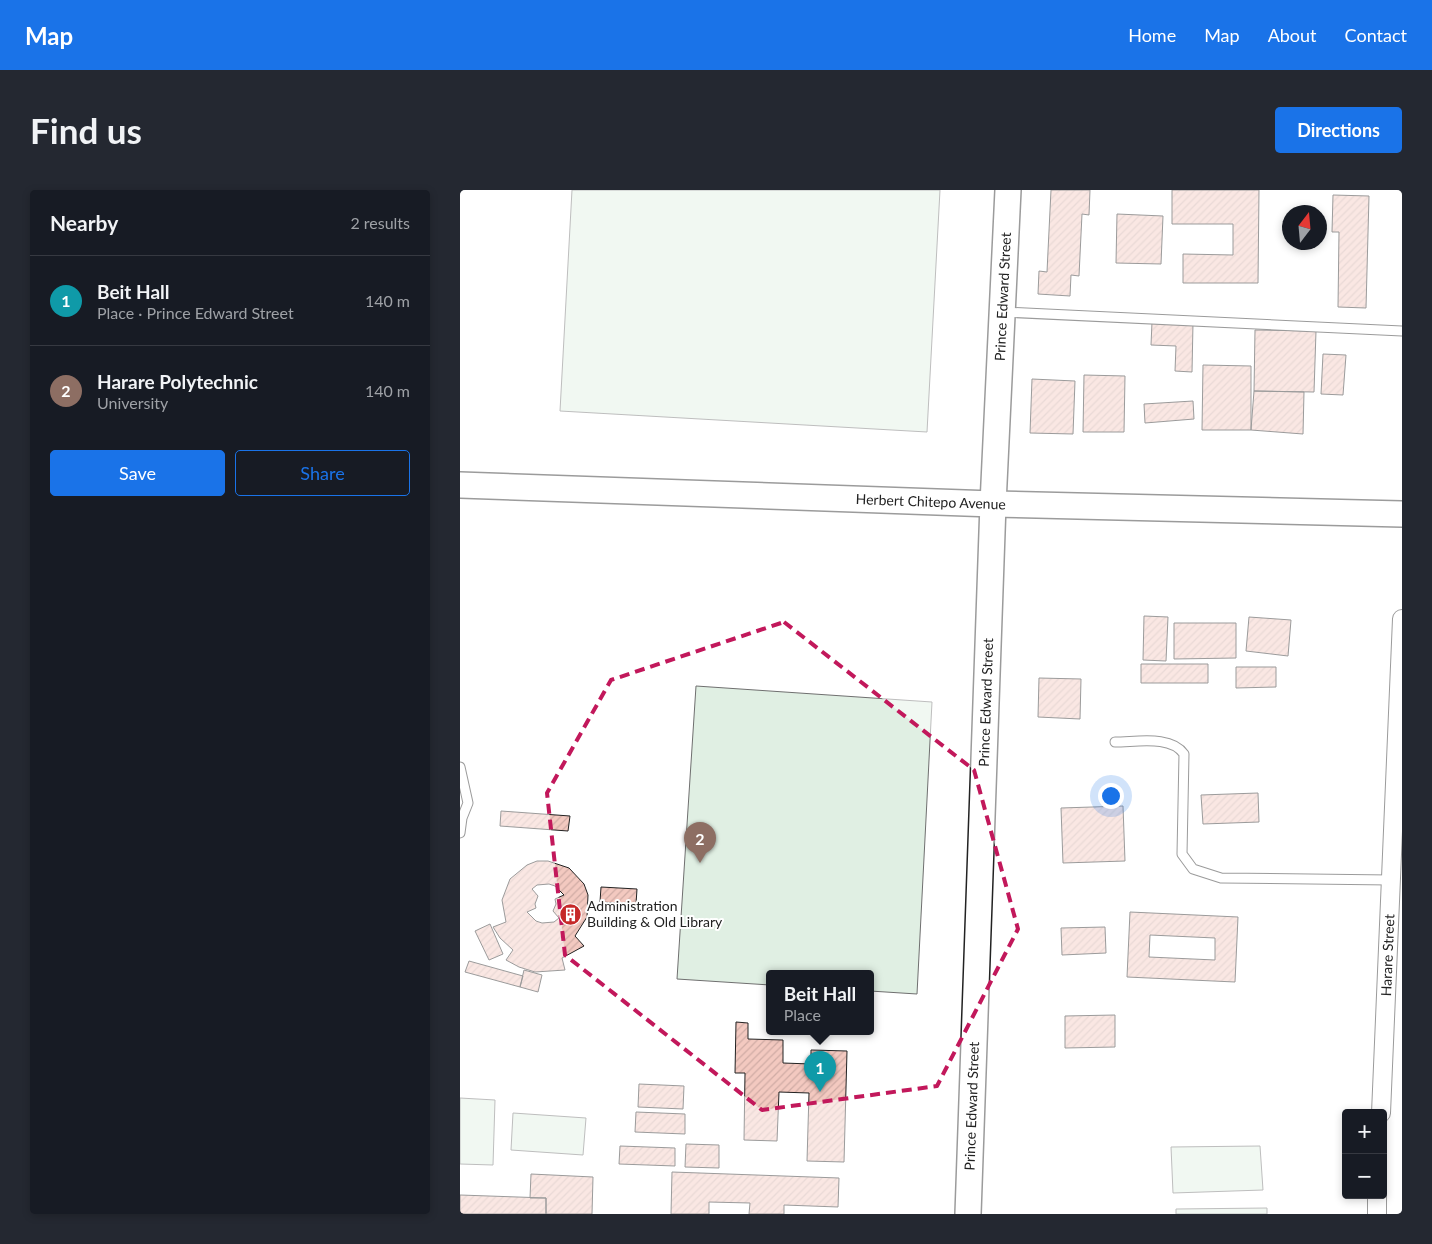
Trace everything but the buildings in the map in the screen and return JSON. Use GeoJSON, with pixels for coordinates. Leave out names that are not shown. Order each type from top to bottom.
{"type":"FeatureCollection","features":[{"type":"Feature","properties":{"kind":"main road","name":"Prince Edward Street"},"geometry":{"type":"LineString","coordinates":[[968,1214],[993,504],[1008,190]]}},
{"type":"Feature","properties":{"kind":"main road","name":"Herbert Chitepo Avenue"},"geometry":{"type":"LineString","coordinates":[[460,485],[993,504],[1402,514]]}},
{"type":"Feature","properties":{"kind":"street","name":"Harare Street"},"geometry":{"type":"LineString","coordinates":[[1381,1109],[1395,937],[1390,880],[1402,619]]}},
{"type":"Feature","properties":{"kind":"street"},"geometry":{"type":"LineString","coordinates":[[1377,1199],[1377,1214]]}},
{"type":"Feature","properties":{"kind":"lane"},"geometry":{"type":"LineString","coordinates":[[1002,312],[1402,331]]}},
{"type":"Feature","properties":{"kind":"lane"},"geometry":{"type":"LineString","coordinates":[[1115,742],[1169,742],[1179,746],[1184,754],[1182,854],[1193,868],[1221,878],[1390,880]]}},
{"type":"Feature","properties":{"kind":"lane"},"geometry":{"type":"LineString","coordinates":[[460,767],[468,803],[461,817],[460,833]]}},
{"type":"Feature","properties":{"kind":"highlighted area"},"geometry":{"type":"Polygon","coordinates":[[[784,622],[974,770],[1018,929],[937,1086],[762,1110],[565,955],[547,793],[611,680],[784,622]]]}},
{"type":"Feature","properties":{"kind":"green space"},"geometry":{"type":"Polygon","coordinates":[[[572,190],[940,190],[927,432],[560,411],[572,190]]]}},
{"type":"Feature","properties":{"kind":"green space"},"geometry":{"type":"Polygon","coordinates":[[[696,686],[932,702],[917,994],[874,991],[874,970],[766,970],[766,985],[677,979],[696,686]]]}},
{"type":"Feature","properties":{"kind":"green space"},"geometry":{"type":"Polygon","coordinates":[[[460,1098],[495,1100],[493,1165],[460,1164],[460,1098]]]}},
{"type":"Feature","properties":{"kind":"green space"},"geometry":{"type":"Polygon","coordinates":[[[513,1113],[586,1118],[583,1155],[511,1150],[513,1113]]]}},
{"type":"Feature","properties":{"kind":"green space"},"geometry":{"type":"Polygon","coordinates":[[[1260,1146],[1263,1190],[1173,1193],[1171,1147],[1260,1146]]]}},
{"type":"Feature","properties":{"kind":"green space"},"geometry":{"type":"Polygon","coordinates":[[[1267,1208],[1267,1214],[1176,1214],[1176,1209],[1267,1208]]]}},
{"type":"Feature","properties":{"kind":"place","name":"Harare Polytechnic"},"geometry":{"type":"Point","coordinates":[700,863]}},
{"type":"Feature","properties":{"kind":"place","name":"Administration Building & Old Library"},"geometry":{"type":"Point","coordinates":[571,914]}},
{"type":"Feature","properties":{"kind":"place","name":"Beit Hall"},"geometry":{"type":"Point","coordinates":[820,1092]}}]}
